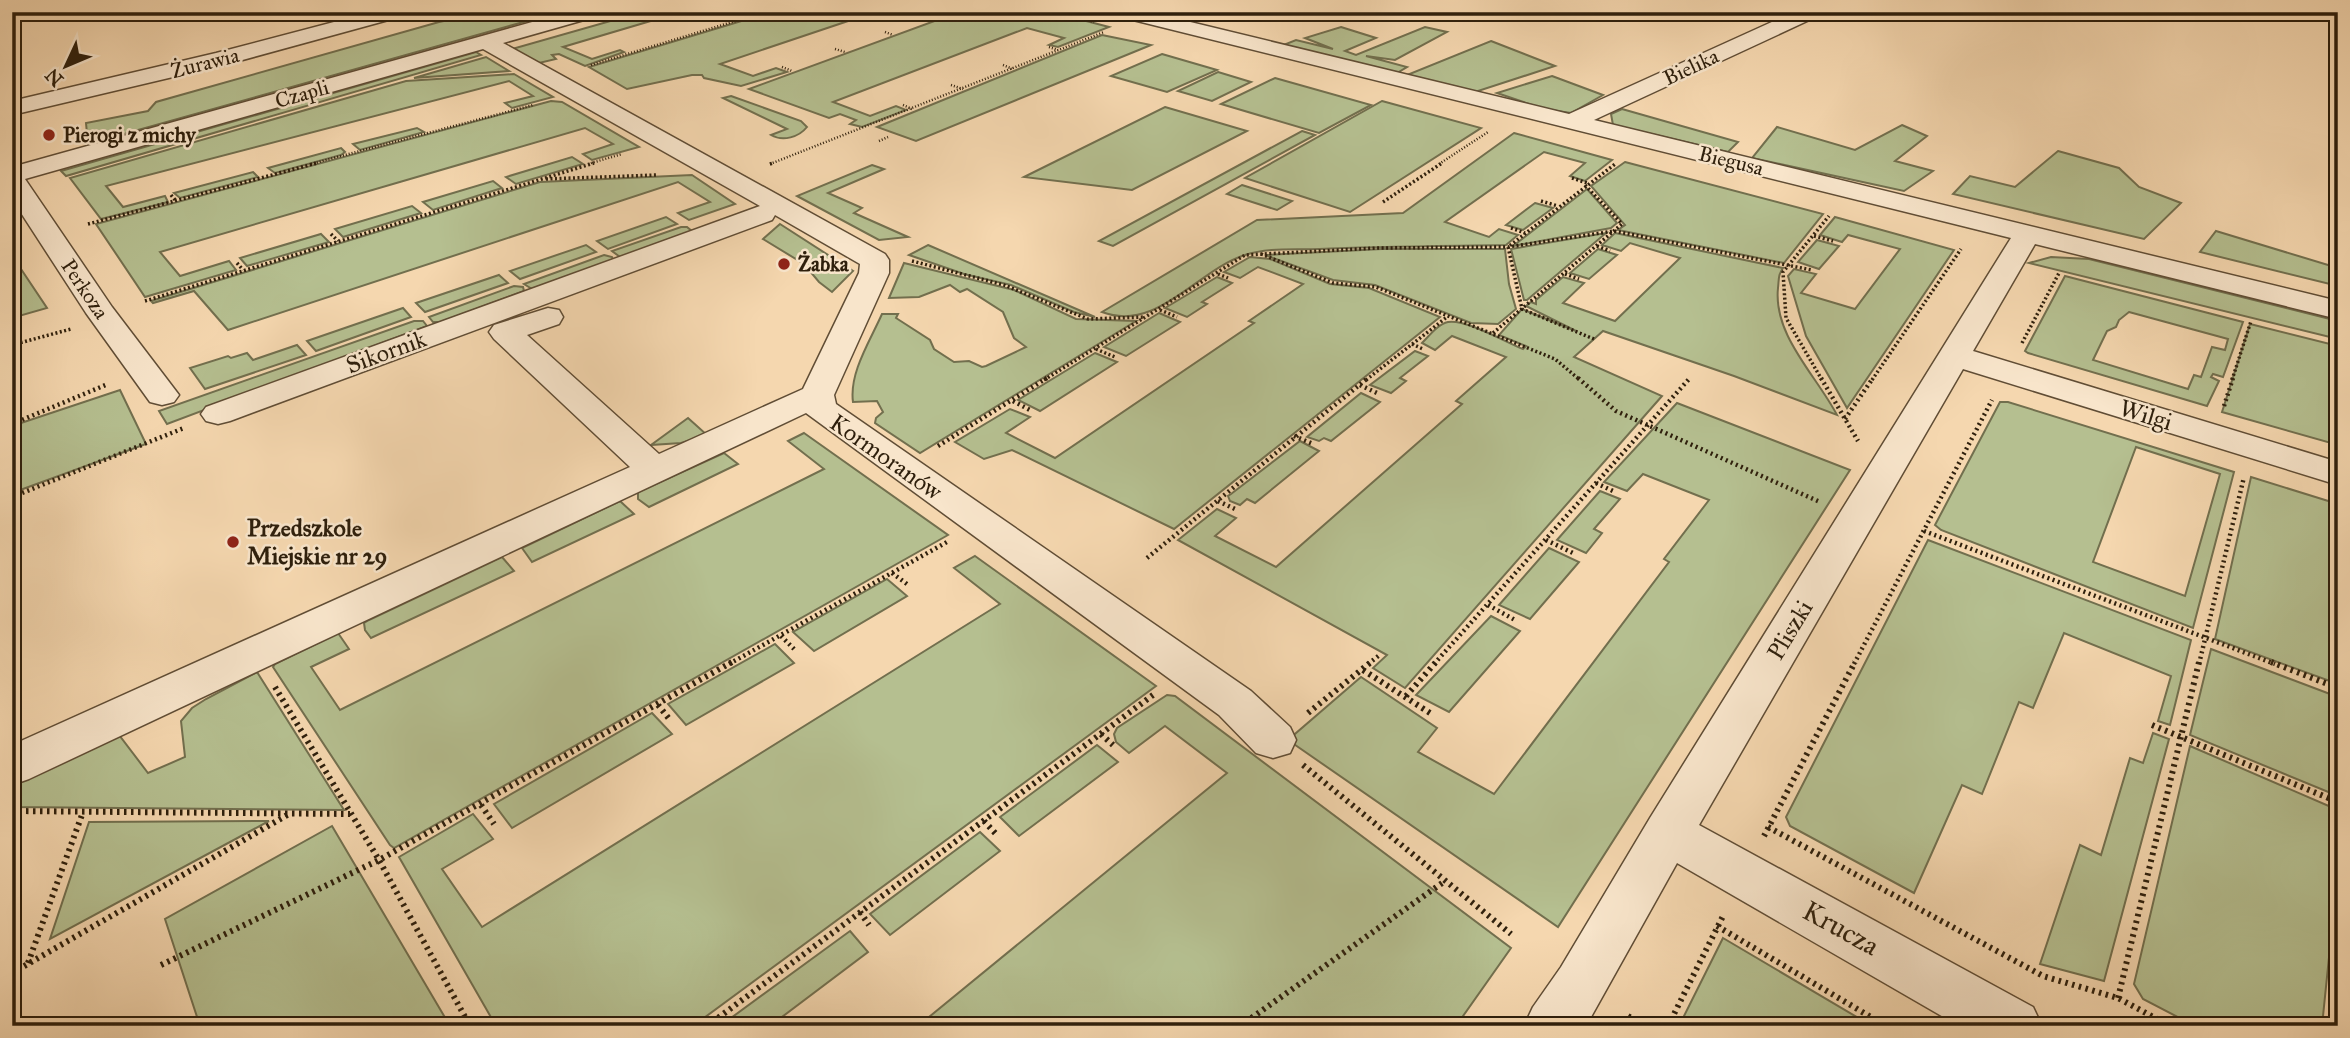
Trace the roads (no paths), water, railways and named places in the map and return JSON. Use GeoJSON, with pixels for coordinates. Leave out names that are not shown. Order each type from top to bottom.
{"type":"FeatureCollection","features":[{"type":"Feature","properties":{"kind":"street","name":"Żurawia"},"geometry":{"type":"LineString","coordinates":[[12,108],[220,60],[396,12]]}},
{"type":"Feature","properties":{"kind":"street","name":"Biegusa"},"geometry":{"type":"LineString","coordinates":[[1124,12],[2338,310]]}},
{"type":"Feature","properties":{"kind":"street"},"geometry":{"type":"LineString","coordinates":[[1183,12],[1407,67],[1391,77]]}},
{"type":"Feature","properties":{"kind":"street","name":"Bielika"},"geometry":{"type":"LineString","coordinates":[[1571,122],[1811,12]]}},
{"type":"Feature","properties":{"kind":"street","name":"Czapli"},"geometry":{"type":"LineString","coordinates":[[12,177],[486,43],[574,14]]}},
{"type":"Feature","properties":{"kind":"street","name":"Kormoranów"},"geometry":{"type":"LineString","coordinates":[[486,43],[875,260],[874,274],[817,396],[820,410],[1235,703],[1273,740]]}},
{"type":"Feature","properties":{"kind":"street","name":"Perkoza"},"geometry":{"type":"LineString","coordinates":[[12,177],[101,313],[162,395]]}},
{"type":"Feature","properties":{"kind":"street","name":"Sikornik"},"geometry":{"type":"LineString","coordinates":[[218,414],[762,214]]}},
{"type":"Feature","properties":{"kind":"street","name":"Pliszki"},"geometry":{"type":"LineString","coordinates":[[1553,1026],[1581,985],[1668,833],[2027,234]]}},
{"type":"Feature","properties":{"kind":"street"},"geometry":{"type":"LineString","coordinates":[[593,300],[505,332],[655,470]]}},
{"type":"Feature","properties":{"kind":"street","name":"Wilgi"},"geometry":{"type":"LineString","coordinates":[[1955,356],[2338,474]]}},
{"type":"Feature","properties":{"kind":"street"},"geometry":{"type":"LineString","coordinates":[[12,766],[817,396]]}},
{"type":"Feature","properties":{"kind":"street","name":"Krucza"},"geometry":{"type":"LineString","coordinates":[[1668,833],[2013,1026]]}},
{"type":"Feature","properties":{"kind":"place","name":"Pierogi z michy"},"geometry":{"type":"Point","coordinates":[49,135]}},
{"type":"Feature","properties":{"kind":"place","name":"Żabka"},"geometry":{"type":"Point","coordinates":[784,264]}},
{"type":"Feature","properties":{"kind":"place","name":"Przedszkole Miejskie nr 29"},"geometry":{"type":"Point","coordinates":[233,542]}}]}
